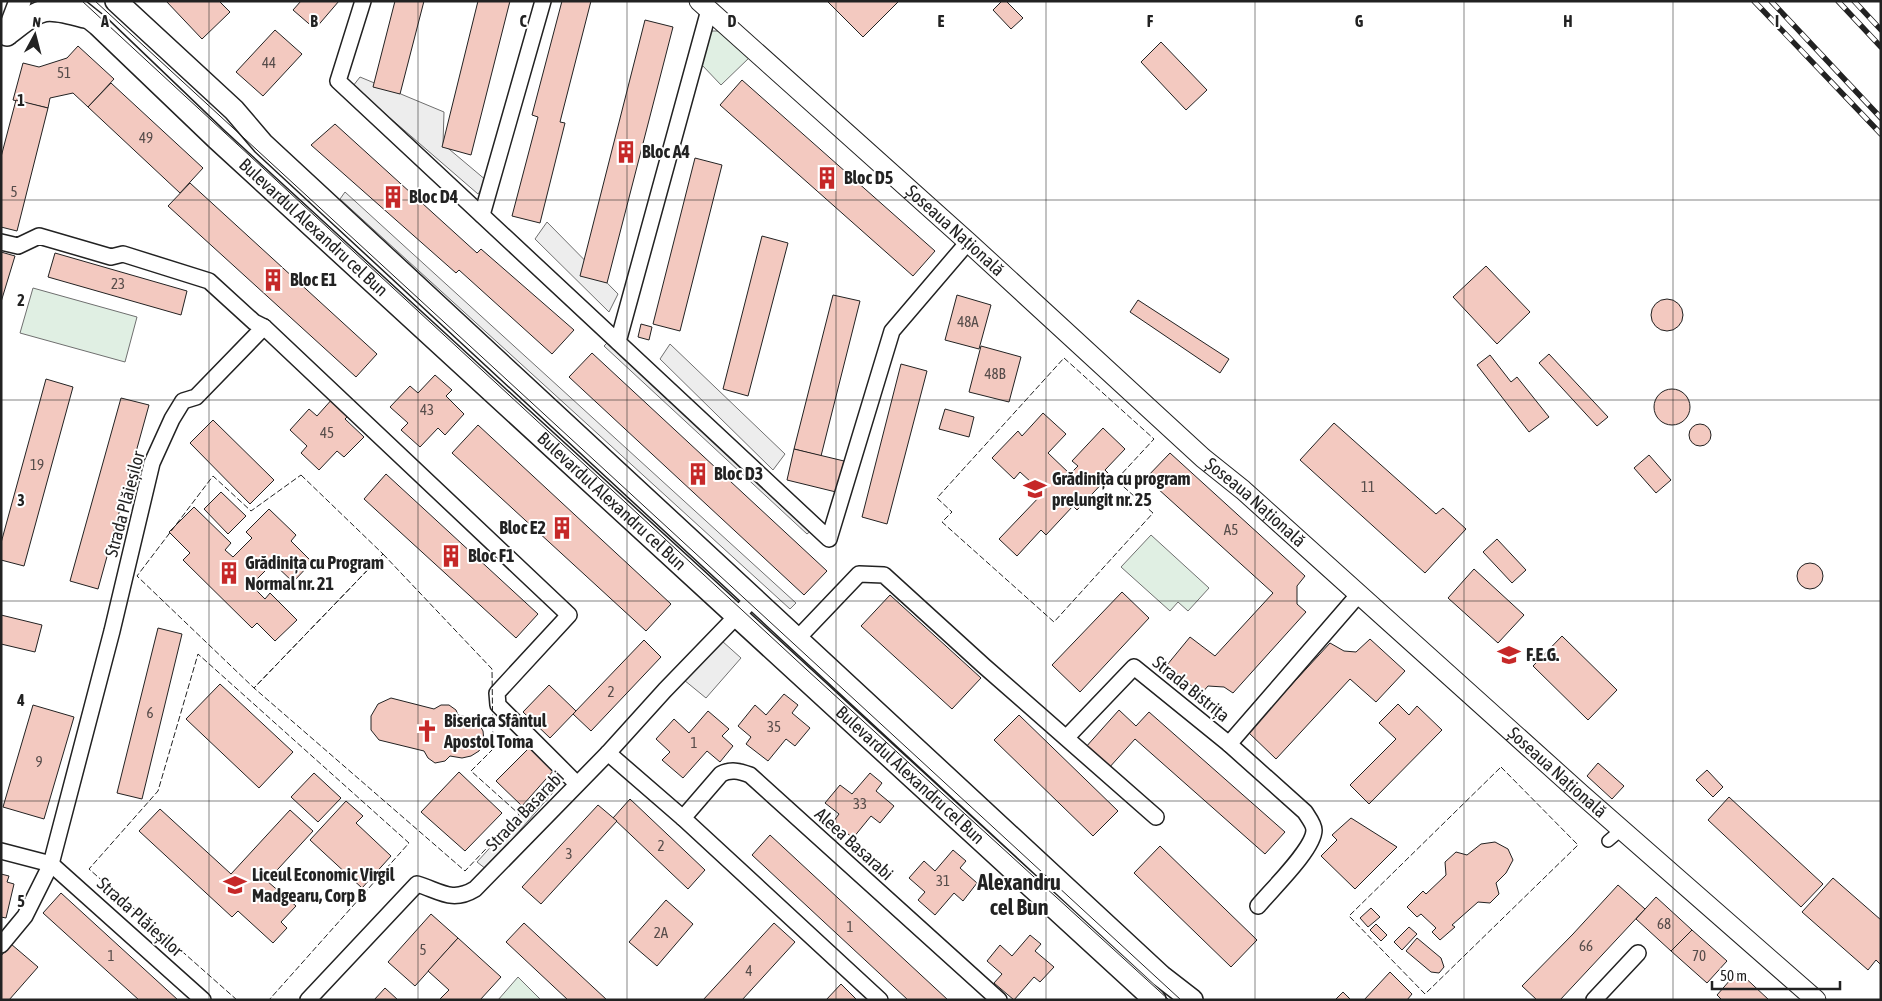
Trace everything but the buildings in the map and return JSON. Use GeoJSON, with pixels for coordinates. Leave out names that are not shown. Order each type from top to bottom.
{"type":"FeatureCollection","features":[{"type":"Feature","properties":{"kind":"main road"},"geometry":{"type":"LineString","coordinates":[[4,37],[20,1]]}},
{"type":"Feature","properties":{"kind":"main road","name":"Bulevardul Alexandru cel Bun"},"geometry":{"type":"LineString","coordinates":[[68,1],[91,19],[217,139],[1155,1000]]}},
{"type":"Feature","properties":{"kind":"main road","name":"Bulevardul Alexandru cel Bun"},"geometry":{"type":"LineString","coordinates":[[116,1],[234,110],[263,144],[797,640],[1161,976],[1192,1000]]}},
{"type":"Feature","properties":{"kind":"main road"},"geometry":{"type":"LineString","coordinates":[[4,37],[43,10],[61,11],[91,19]]}},
{"type":"Feature","properties":{"kind":"street"},"geometry":{"type":"LineString","coordinates":[[363,1],[338,81],[829,539],[892,331],[968,242]]}},
{"type":"Feature","properties":{"kind":"street"},"geometry":{"type":"LineString","coordinates":[[482,215],[543,1]]}},
{"type":"Feature","properties":{"kind":"street"},"geometry":{"type":"LineString","coordinates":[[618,342],[704,6]]}},
{"type":"Feature","properties":{"kind":"street","name":"Șoseaua Națională"},"geometry":{"type":"LineString","coordinates":[[704,6],[968,242],[1203,458],[1242,490],[1359,594],[1615,836],[1816,1000]]}},
{"type":"Feature","properties":{"kind":"street"},"geometry":{"type":"LineString","coordinates":[[1,242],[18,246],[39,236],[111,257],[123,254],[209,281],[254,322],[264,327],[569,615],[497,693],[498,705],[577,784]]}},
{"type":"Feature","properties":{"kind":"street","name":"Strada Plăieșilor"},"geometry":{"type":"LineString","coordinates":[[51,864],[114,622],[152,463],[172,419],[184,401],[196,397],[264,327]]}},
{"type":"Feature","properties":{"kind":"street"},"geometry":{"type":"LineString","coordinates":[[797,640],[859,574],[884,575],[984,666],[1156,816]]}},
{"type":"Feature","properties":{"kind":"street","name":"Strada Bistrița"},"geometry":{"type":"LineString","coordinates":[[1229,744],[1359,594]]}},
{"type":"Feature","properties":{"kind":"street","name":"Strada Basarabi"},"geometry":{"type":"LineString","coordinates":[[308,1000],[417,884],[450,896],[466,895],[475,889],[608,753],[665,690],[753,599]]}},
{"type":"Feature","properties":{"kind":"street","name":"Strada Bistrița"},"geometry":{"type":"LineString","coordinates":[[1067,737],[1134,667],[1229,744],[1305,812],[1314,830],[1309,847],[1258,906]]}},
{"type":"Feature","properties":{"kind":"street"},"geometry":{"type":"LineString","coordinates":[[608,753],[682,818],[880,1000]]}},
{"type":"Feature","properties":{"kind":"street","name":"Aleea Basarabi"},"geometry":{"type":"LineString","coordinates":[[682,818],[721,774],[728,771],[741,771],[750,776],[999,1000]]}},
{"type":"Feature","properties":{"kind":"street","name":"Strada Plăieșilor"},"geometry":{"type":"LineString","coordinates":[[1,850],[51,864],[203,1000]]}},
{"type":"Feature","properties":{"kind":"street"},"geometry":{"type":"LineString","coordinates":[[1,945],[25,916],[51,864]]}},
{"type":"Feature","properties":{"kind":"street"},"geometry":{"type":"LineString","coordinates":[[1594,1000],[1638,953]]}},
{"type":"Feature","properties":{"kind":"green space"},"geometry":{"type":"Polygon","coordinates":[[[711,31],[725,31],[750,57],[721,85],[702,65],[711,31]]]}},
{"type":"Feature","properties":{"kind":"green space"},"geometry":{"type":"Polygon","coordinates":[[[33,288],[137,317],[125,362],[20,333],[33,288]]]}},
{"type":"Feature","properties":{"kind":"green space"},"geometry":{"type":"Polygon","coordinates":[[[1151,535],[1209,588],[1188,611],[1178,602],[1170,611],[1121,567],[1151,535]]]}},
{"type":"Feature","properties":{"kind":"green space"},"geometry":{"type":"Polygon","coordinates":[[[518,977],[541,1000],[498,1000],[518,977]]]}},
{"type":"Feature","properties":{"kind":"shaded area"},"geometry":{"type":"Polygon","coordinates":[[[360,77],[444,112],[443,144],[487,181],[478,194],[353,86],[360,77]]]}},
{"type":"Feature","properties":{"kind":"shaded area"},"geometry":{"type":"Polygon","coordinates":[[[345,192],[796,603],[790,609],[340,199],[345,192]]]}},
{"type":"Feature","properties":{"kind":"shaded area"},"geometry":{"type":"Polygon","coordinates":[[[547,222],[618,294],[609,312],[535,239],[547,222]]]}},
{"type":"Feature","properties":{"kind":"shaded area"},"geometry":{"type":"Polygon","coordinates":[[[609,341],[813,529],[807,534],[604,346],[609,341]]]}},
{"type":"Feature","properties":{"kind":"shaded area"},"geometry":{"type":"Polygon","coordinates":[[[670,344],[785,454],[773,470],[660,359],[670,344]]]}},
{"type":"Feature","properties":{"kind":"shaded area"},"geometry":{"type":"Polygon","coordinates":[[[722,641],[741,658],[706,698],[684,680],[722,641]]]}},
{"type":"Feature","properties":{"kind":"shaded area"},"geometry":{"type":"Polygon","coordinates":[[[564,766],[570,773],[486,869],[477,862],[564,766]]]}},
{"type":"Feature","properties":{"kind":"tram line"},"geometry":{"type":"LineString","coordinates":[[82,1],[807,670],[1169,1000]]}},
{"type":"Feature","properties":{"kind":"tram line"},"geometry":{"type":"LineString","coordinates":[[95,1],[1181,1000]]}},
{"type":"Feature","properties":{"kind":"railway"},"geometry":{"type":"LineString","coordinates":[[1754,1],[1881,134]]}},
{"type":"Feature","properties":{"kind":"railway"},"geometry":{"type":"LineString","coordinates":[[1771,1],[1881,118]]}},
{"type":"Feature","properties":{"kind":"railway"},"geometry":{"type":"LineString","coordinates":[[1838,1],[1881,47]]}},
{"type":"Feature","properties":{"kind":"railway"},"geometry":{"type":"LineString","coordinates":[[1854,1],[1881,30]]}},
{"type":"Feature","properties":{"kind":"fence"},"geometry":{"type":"LineString","coordinates":[[1064,358],[1154,439],[1116,480],[1153,513],[1054,622],[942,522],[952,512],[937,498],[1064,358]]}},
{"type":"Feature","properties":{"kind":"fence"},"geometry":{"type":"LineString","coordinates":[[301,475],[383,554],[254,688],[137,576],[213,476],[251,511],[301,475]]}},
{"type":"Feature","properties":{"kind":"fence"},"geometry":{"type":"LineString","coordinates":[[383,554],[492,669],[493,749],[471,771],[519,814],[465,871],[254,688],[383,554]]}},
{"type":"Feature","properties":{"kind":"fence"},"geometry":{"type":"LineString","coordinates":[[237,1000],[89,869],[158,791],[198,654],[409,843],[269,1000]]}},
{"type":"Feature","properties":{"kind":"fence"},"geometry":{"type":"LineString","coordinates":[[1501,767],[1578,845],[1425,994],[1349,916],[1501,767]]}},
{"type":"Feature","properties":{"kind":"place","name":"Bloc A4"},"geometry":{"type":"Point","coordinates":[626,152]}},
{"type":"Feature","properties":{"kind":"place","name":"Bloc D5"},"geometry":{"type":"Point","coordinates":[827,178]}},
{"type":"Feature","properties":{"kind":"place","name":"Bloc D4"},"geometry":{"type":"Point","coordinates":[393,197]}},
{"type":"Feature","properties":{"kind":"place","name":"Bloc E1"},"geometry":{"type":"Point","coordinates":[273,280]}},
{"type":"Feature","properties":{"kind":"place","name":"Bloc D3"},"geometry":{"type":"Point","coordinates":[698,474]}},
{"type":"Feature","properties":{"kind":"place","name":"Grădinița cu program prelungit nr. 25"},"geometry":{"type":"Point","coordinates":[1035,489]}},
{"type":"Feature","properties":{"kind":"place","name":"Bloc E2"},"geometry":{"type":"Point","coordinates":[562,528]}},
{"type":"Feature","properties":{"kind":"place","name":"Bloc F1"},"geometry":{"type":"Point","coordinates":[451,556]}},
{"type":"Feature","properties":{"kind":"place","name":"Grădinița cu Program Normal nr. 21"},"geometry":{"type":"Point","coordinates":[229,573]}},
{"type":"Feature","properties":{"kind":"place","name":"F.E.G."},"geometry":{"type":"Point","coordinates":[1509,655]}},
{"type":"Feature","properties":{"kind":"place","name":"Biserica Sfântul Apostol Toma"},"geometry":{"type":"Point","coordinates":[427,731]}},
{"type":"Feature","properties":{"kind":"place","name":"Liceul Economic Virgil Madgearu, Corp B"},"geometry":{"type":"Point","coordinates":[235,885]}},
{"type":"Feature","properties":{"kind":"district","name":"Alexandru cel Bun"},"geometry":{"type":"Point","coordinates":[1019,894]}}]}
